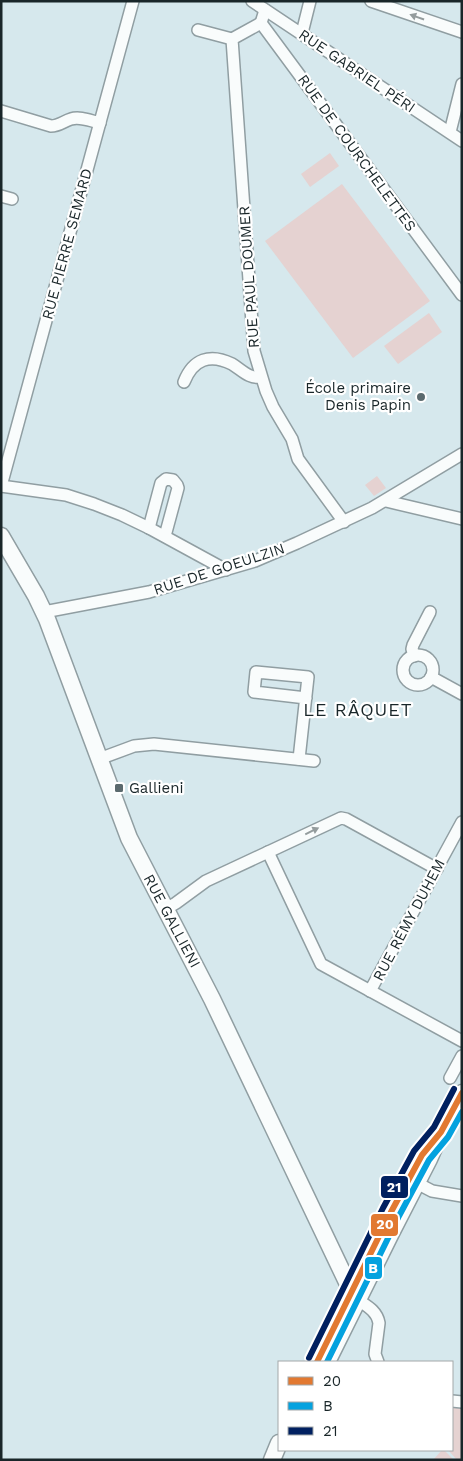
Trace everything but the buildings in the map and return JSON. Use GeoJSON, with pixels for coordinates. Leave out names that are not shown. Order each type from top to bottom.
{"type":"FeatureCollection","features":[{"type":"Feature","properties":{"kind":"street","name":"RUE PIERRE SEMARD"},"geometry":{"type":"LineString","coordinates":[[1,486],[133,1]]}},
{"type":"Feature","properties":{"kind":"street","name":"RUE GABRIEL PÉRI"},"geometry":{"type":"LineString","coordinates":[[252,1],[462,140]]}},
{"type":"Feature","properties":{"kind":"street"},"geometry":{"type":"LineString","coordinates":[[302,33],[310,1]]}},
{"type":"Feature","properties":{"kind":"street"},"geometry":{"type":"LineString","coordinates":[[371,1],[462,32]]}},
{"type":"Feature","properties":{"kind":"street"},"geometry":{"type":"LineString","coordinates":[[198,30],[232,39],[262,23],[265,10]]}},
{"type":"Feature","properties":{"kind":"street","name":"RUE DE COURCHELETTES"},"geometry":{"type":"LineString","coordinates":[[262,23],[462,295]]}},
{"type":"Feature","properties":{"kind":"street","name":"RUE PAUL DOUMER"},"geometry":{"type":"LineString","coordinates":[[232,39],[252,341],[256,360],[269,399],[292,439],[298,459],[344,522]]}},
{"type":"Feature","properties":{"kind":"street"},"geometry":{"type":"LineString","coordinates":[[450,132],[462,84]]}},
{"type":"Feature","properties":{"kind":"street"},"geometry":{"type":"LineString","coordinates":[[1,111],[51,126],[56,126],[74,118],[100,123]]}},
{"type":"Feature","properties":{"kind":"street"},"geometry":{"type":"LineString","coordinates":[[184,382],[192,366],[199,361],[207,359],[218,359],[253,377],[261,377]]}},
{"type":"Feature","properties":{"kind":"street","name":"RUE DE GOEULZIN"},"geometry":{"type":"LineString","coordinates":[[44,612],[149,592],[268,556],[386,501],[462,454]]}},
{"type":"Feature","properties":{"kind":"street"},"geometry":{"type":"LineString","coordinates":[[148,528],[161,484],[166,479],[173,480],[178,488],[165,536]]}},
{"type":"Feature","properties":{"kind":"street"},"geometry":{"type":"LineString","coordinates":[[1,486],[58,494],[111,511],[165,536],[226,570]]}},
{"type":"Feature","properties":{"kind":"street"},"geometry":{"type":"LineString","coordinates":[[386,501],[462,519]]}},
{"type":"Feature","properties":{"kind":"street","name":"RUE GALLIENI"},"geometry":{"type":"LineString","coordinates":[[1,536],[44,612],[129,838],[216,1007],[353,1295]]}},
{"type":"Feature","properties":{"kind":"street"},"geometry":{"type":"LineString","coordinates":[[414,656],[413,645],[430,612]]}},
{"type":"Feature","properties":{"kind":"street"},"geometry":{"type":"LineString","coordinates":[[414,656],[422,656],[429,661],[432,669],[431,677],[419,685],[412,684],[406,680],[403,673],[408,659],[414,656]]}},
{"type":"Feature","properties":{"kind":"street"},"geometry":{"type":"LineString","coordinates":[[299,759],[306,698],[308,677],[256,672],[254,692],[306,698]]}},
{"type":"Feature","properties":{"kind":"street"},"geometry":{"type":"LineString","coordinates":[[431,677],[462,694]]}},
{"type":"Feature","properties":{"kind":"street"},"geometry":{"type":"LineString","coordinates":[[99,759],[134,746],[154,744],[314,761]]}},
{"type":"Feature","properties":{"kind":"street"},"geometry":{"type":"LineString","coordinates":[[166,908],[206,881],[341,818],[437,869]]}},
{"type":"Feature","properties":{"kind":"street","name":"RUE RÉMY DUHEM"},"geometry":{"type":"LineString","coordinates":[[370,992],[462,822]]}},
{"type":"Feature","properties":{"kind":"street"},"geometry":{"type":"LineString","coordinates":[[268,852],[319,961],[324,966],[462,1041]]}},
{"type":"Feature","properties":{"kind":"street"},"geometry":{"type":"LineString","coordinates":[[450,1078],[462,1056]]}},
{"type":"Feature","properties":{"kind":"street"},"geometry":{"type":"LineString","coordinates":[[318,1361],[413,1181],[430,1159],[441,1132],[462,1093]]}},
{"type":"Feature","properties":{"kind":"street"},"geometry":{"type":"LineString","coordinates":[[413,1181],[436,1193],[462,1196]]}},
{"type":"Feature","properties":{"kind":"street"},"geometry":{"type":"LineString","coordinates":[[328,1361],[340,1337],[353,1295]]}},
{"type":"Feature","properties":{"kind":"street"},"geometry":{"type":"LineString","coordinates":[[353,1295],[374,1311],[378,1318],[375,1354],[378,1361]]}},
{"type":"Feature","properties":{"kind":"street"},"geometry":{"type":"LineString","coordinates":[[272,1460],[278,1445]]}},
{"type":"Feature","properties":{"kind":"shaded area"},"geometry":{"type":"Polygon","coordinates":[[[330,153],[339,166],[310,187],[301,174],[330,153]]]}},
{"type":"Feature","properties":{"kind":"shaded area"},"geometry":{"type":"Polygon","coordinates":[[[342,184],[430,301],[353,358],[265,241],[342,184]]]}},
{"type":"Feature","properties":{"kind":"shaded area"},"geometry":{"type":"Polygon","coordinates":[[[429,313],[442,332],[398,364],[384,346],[429,313]]]}},
{"type":"Feature","properties":{"kind":"shaded area"},"geometry":{"type":"Polygon","coordinates":[[[377,476],[386,488],[374,496],[365,485],[377,476]]]}},
{"type":"Feature","properties":{"kind":"shaded area"},"geometry":{"type":"Polygon","coordinates":[[[453,1405],[460,1406],[462,1410],[462,1460],[457,1460],[449,1451],[453,1451],[453,1405]]]}},
{"type":"Feature","properties":{"kind":"shaded area"},"geometry":{"type":"Polygon","coordinates":[[[441,1451],[445,1451],[454,1460],[433,1460],[441,1451]]]}},
{"type":"Feature","properties":{"kind":"transit line","name":"21"},"geometry":{"type":"LineString","coordinates":[[309,1358],[383,1208],[414,1151],[434,1127],[454,1089]]}},
{"type":"Feature","properties":{"kind":"transit line","name":"20"},"geometry":{"type":"LineString","coordinates":[[317,1361],[391,1212],[422,1155],[441,1132],[462,1093]]}},
{"type":"Feature","properties":{"kind":"transit line","name":"B"},"geometry":{"type":"LineString","coordinates":[[327,1361],[399,1216],[429,1160],[448,1137],[462,1112]]}},
{"type":"Feature","properties":{"kind":"place","name":"École primaire Denis Papin"},"geometry":{"type":"Point","coordinates":[421,397]}},
{"type":"Feature","properties":{"kind":"place","name":"Gallieni"},"geometry":{"type":"Point","coordinates":[119,788]}},
{"type":"Feature","properties":{"kind":"district","name":"LE RÂQUET"},"geometry":{"type":"Point","coordinates":[358,710]}}]}
